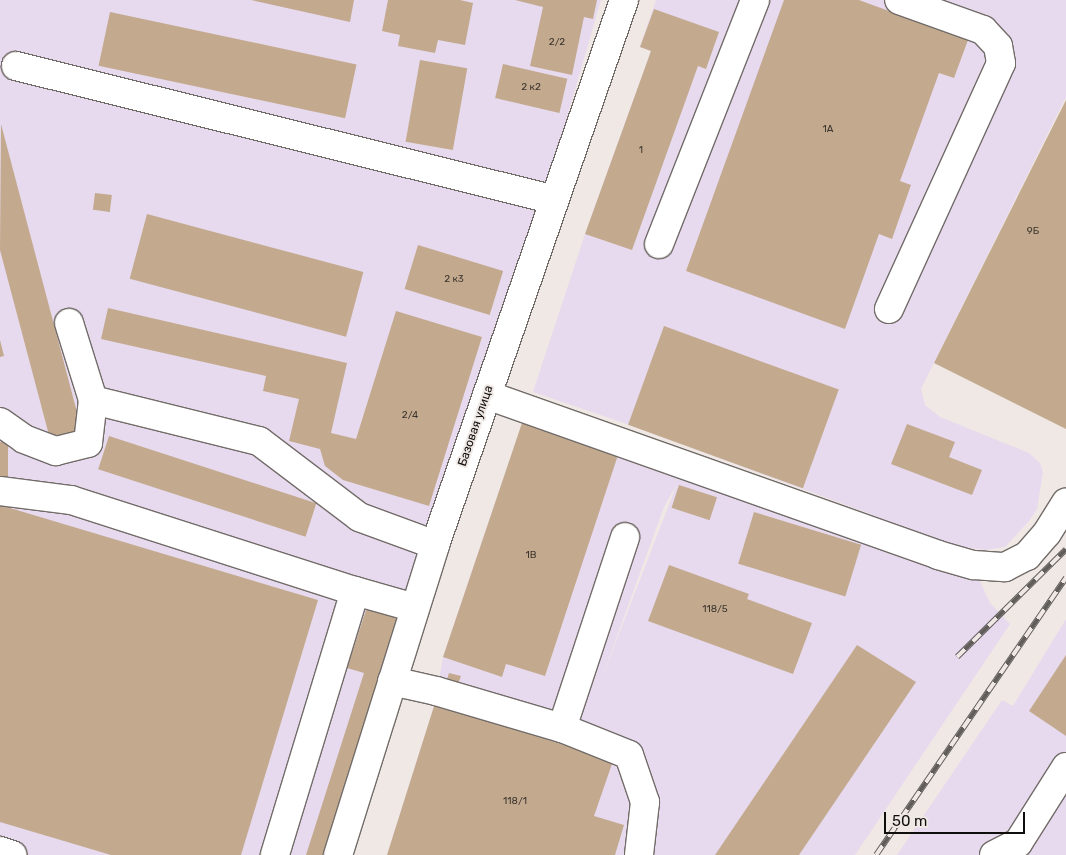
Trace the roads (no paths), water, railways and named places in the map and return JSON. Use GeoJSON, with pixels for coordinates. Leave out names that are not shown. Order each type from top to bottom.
{"type":"FeatureCollection","features":[{"type":"Feature","properties":{"kind":"street","name":"Базовая улица"},"geometry":{"type":"LineString","coordinates":[[338,855],[435,545],[624,0]]}},
{"type":"Feature","properties":{"kind":"street"},"geometry":{"type":"LineString","coordinates":[[660,244],[755,0]]}},
{"type":"Feature","properties":{"kind":"street"},"geometry":{"type":"LineString","coordinates":[[889,309],[1001,63],[998,46],[983,30],[899,0]]}},
{"type":"Feature","properties":{"kind":"street"},"geometry":{"type":"LineString","coordinates":[[16,66],[555,200]]}},
{"type":"Feature","properties":{"kind":"street"},"geometry":{"type":"LineString","coordinates":[[0,422],[24,439],[56,451],[88,443],[92,400],[68,323]]}},
{"type":"Feature","properties":{"kind":"street"},"geometry":{"type":"LineString","coordinates":[[488,395],[938,555],[974,566],[1005,567],[1027,556],[1047,533],[1066,503]]}},
{"type":"Feature","properties":{"kind":"street"},"geometry":{"type":"LineString","coordinates":[[92,400],[259,441],[359,517],[435,545]]}},
{"type":"Feature","properties":{"kind":"street"},"geometry":{"type":"LineString","coordinates":[[0,491],[71,500],[355,591],[414,608]]}},
{"type":"Feature","properties":{"kind":"street"},"geometry":{"type":"LineString","coordinates":[[562,728],[625,538]]}},
{"type":"Feature","properties":{"kind":"street"},"geometry":{"type":"LineString","coordinates":[[275,855],[355,591]]}},
{"type":"Feature","properties":{"kind":"street"},"geometry":{"type":"LineString","coordinates":[[392,681],[436,691],[562,728],[629,755],[644,802],[639,855]]}},
{"type":"Feature","properties":{"kind":"street"},"geometry":{"type":"LineString","coordinates":[[994,855],[1018,844],[1061,784]]}},
{"type":"Feature","properties":{"kind":"street"},"geometry":{"type":"LineString","coordinates":[[0,851],[12,855]]}},
{"type":"Feature","properties":{"kind":"railway"},"geometry":{"type":"LineString","coordinates":[[957,657],[1066,549]]}},
{"type":"Feature","properties":{"kind":"railway"},"geometry":{"type":"LineString","coordinates":[[876,855],[1066,578]]}}]}
